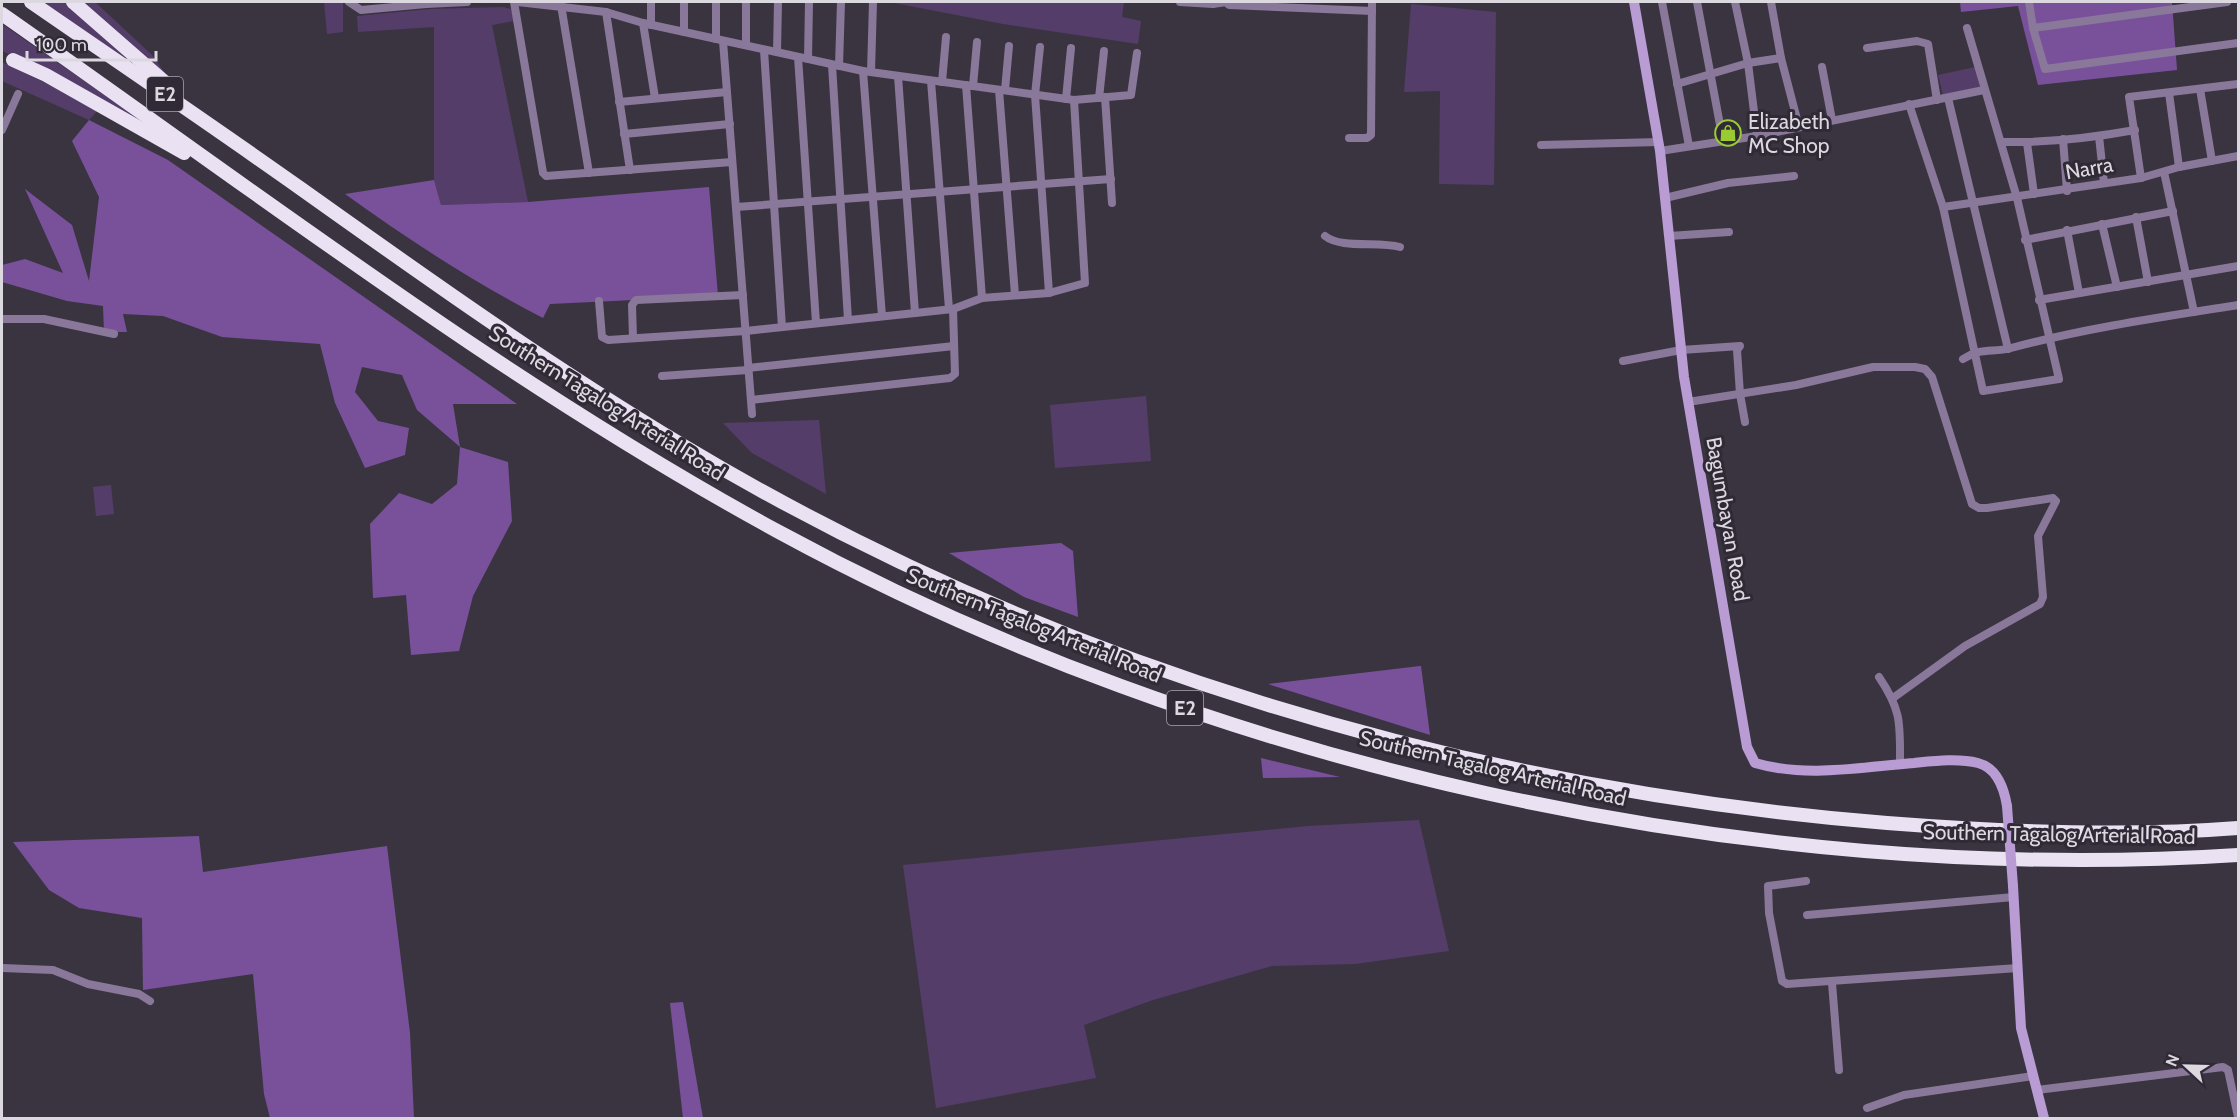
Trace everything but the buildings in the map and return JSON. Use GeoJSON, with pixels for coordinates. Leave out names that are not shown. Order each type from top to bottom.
{"type":"FeatureCollection","features":[{"type":"Feature","properties":{"kind":"highway","name":"Southern Tagalog Arterial Road"},"geometry":{"type":"LineString","coordinates":[[31,2],[298,187],[441,290],[556,366],[684,446],[772,495],[903,562],[1041,624],[1196,682],[1315,720],[1443,754],[1547,778],[1712,805],[1790,815],[2028,831],[2238,828]]}},
{"type":"Feature","properties":{"kind":"highway"},"geometry":{"type":"LineString","coordinates":[[73,2],[148,70],[298,187]]}},
{"type":"Feature","properties":{"kind":"highway","name":"Southern Tagalog Arterial Road"},"geometry":{"type":"LineString","coordinates":[[2,14],[423,312],[542,390],[779,532],[926,604],[1031,650],[1181,707],[1302,745],[1440,782],[1669,828],[1783,843],[2023,859],[2238,855]]}},
{"type":"Feature","properties":{"kind":"highway"},"geometry":{"type":"LineString","coordinates":[[13,60],[46,75],[253,193]]}},
{"type":"Feature","properties":{"kind":"street"},"geometry":{"type":"LineString","coordinates":[[349,2],[361,10],[426,3],[467,2]]}},
{"type":"Feature","properties":{"kind":"street"},"geometry":{"type":"LineString","coordinates":[[732,162],[551,178],[543,173],[516,2],[561,5],[606,12],[647,24],[867,72],[1070,99],[1131,95],[1137,53]]}},
{"type":"Feature","properties":{"kind":"street"},"geometry":{"type":"LineString","coordinates":[[651,2],[647,24],[655,98]]}},
{"type":"Feature","properties":{"kind":"street"},"geometry":{"type":"LineString","coordinates":[[684,2],[684,32]]}},
{"type":"Feature","properties":{"kind":"street"},"geometry":{"type":"LineString","coordinates":[[716,2],[730,124],[752,414]]}},
{"type":"Feature","properties":{"kind":"street"},"geometry":{"type":"LineString","coordinates":[[746,2],[746,45]]}},
{"type":"Feature","properties":{"kind":"street"},"geometry":{"type":"LineString","coordinates":[[777,52],[778,2]]}},
{"type":"Feature","properties":{"kind":"street"},"geometry":{"type":"LineString","coordinates":[[808,59],[809,2]]}},
{"type":"Feature","properties":{"kind":"street"},"geometry":{"type":"LineString","coordinates":[[840,2],[836,65],[840,200],[848,320]]}},
{"type":"Feature","properties":{"kind":"street"},"geometry":{"type":"LineString","coordinates":[[873,2],[867,72],[882,316]]}},
{"type":"Feature","properties":{"kind":"street"},"geometry":{"type":"LineString","coordinates":[[1180,2],[1342,6],[1372,11]]}},
{"type":"Feature","properties":{"kind":"street"},"geometry":{"type":"LineString","coordinates":[[1348,138],[1367,138],[1371,135],[1372,2]]}},
{"type":"Feature","properties":{"kind":"street","name":"Bagumbayan Road"},"geometry":{"type":"LineString","coordinates":[[1634,2],[1659,147],[1688,402],[1747,747],[1755,764],[1780,770],[1831,770],[1939,761],[1979,763],[1993,772],[2004,789],[2007,806],[2021,1028],[2044,1119]]}},
{"type":"Feature","properties":{"kind":"street"},"geometry":{"type":"LineString","coordinates":[[1662,2],[1689,146]]}},
{"type":"Feature","properties":{"kind":"street"},"geometry":{"type":"LineString","coordinates":[[1697,2],[1723,141]]}},
{"type":"Feature","properties":{"kind":"street"},"geometry":{"type":"LineString","coordinates":[[1735,2],[1748,63],[1757,136]]}},
{"type":"Feature","properties":{"kind":"street"},"geometry":{"type":"LineString","coordinates":[[1771,2],[1781,58],[1798,128]]}},
{"type":"Feature","properties":{"kind":"street"},"geometry":{"type":"LineString","coordinates":[[2029,2],[2033,28],[2045,69],[2238,42]]}},
{"type":"Feature","properties":{"kind":"street"},"geometry":{"type":"LineString","coordinates":[[2033,28],[2227,2]]}},
{"type":"Feature","properties":{"kind":"street"},"geometry":{"type":"LineString","coordinates":[[561,5],[589,173]]}},
{"type":"Feature","properties":{"kind":"street"},"geometry":{"type":"LineString","coordinates":[[606,12],[630,170]]}},
{"type":"Feature","properties":{"kind":"street"},"geometry":{"type":"LineString","coordinates":[[1909,104],[1943,207],[1983,391],[2059,379],[2017,198],[1967,28]]}},
{"type":"Feature","properties":{"kind":"street"},"geometry":{"type":"LineString","coordinates":[[942,82],[946,37]]}},
{"type":"Feature","properties":{"kind":"street"},"geometry":{"type":"LineString","coordinates":[[1867,48],[1917,41],[1928,44],[1937,100]]}},
{"type":"Feature","properties":{"kind":"street"},"geometry":{"type":"LineString","coordinates":[[977,42],[970,86],[974,189],[982,298]]}},
{"type":"Feature","properties":{"kind":"street"},"geometry":{"type":"LineString","coordinates":[[1009,46],[1002,90],[1015,296]]}},
{"type":"Feature","properties":{"kind":"street"},"geometry":{"type":"LineString","coordinates":[[1040,47],[1035,95],[1049,293]]}},
{"type":"Feature","properties":{"kind":"street"},"geometry":{"type":"LineString","coordinates":[[599,301],[602,337],[608,340],[746,331],[951,309],[982,298],[1049,293],[1085,283],[1079,181],[1070,99],[1071,48]]}},
{"type":"Feature","properties":{"kind":"street"},"geometry":{"type":"LineString","coordinates":[[764,50],[782,327]]}},
{"type":"Feature","properties":{"kind":"street"},"geometry":{"type":"LineString","coordinates":[[1104,51],[1102,97],[1113,203]]}},
{"type":"Feature","properties":{"kind":"street"},"geometry":{"type":"LineString","coordinates":[[798,57],[816,323]]}},
{"type":"Feature","properties":{"kind":"street"},"geometry":{"type":"LineString","coordinates":[[1677,84],[1748,63],[1781,58]]}},
{"type":"Feature","properties":{"kind":"street"},"geometry":{"type":"LineString","coordinates":[[1822,67],[1832,120]]}},
{"type":"Feature","properties":{"kind":"street"},"geometry":{"type":"LineString","coordinates":[[898,76],[915,313]]}},
{"type":"Feature","properties":{"kind":"street"},"geometry":{"type":"LineString","coordinates":[[751,400],[950,378],[955,374],[931,81]]}},
{"type":"Feature","properties":{"kind":"street"},"geometry":{"type":"LineString","coordinates":[[2141,178],[2129,97],[2238,84],[2238,95]]}},
{"type":"Feature","properties":{"kind":"street"},"geometry":{"type":"LineString","coordinates":[[2200,89],[2212,161]]}},
{"type":"Feature","properties":{"kind":"street"},"geometry":{"type":"LineString","coordinates":[[1541,145],[1689,146],[1757,136],[1984,90]]}},
{"type":"Feature","properties":{"kind":"street"},"geometry":{"type":"LineString","coordinates":[[619,102],[727,92]]}},
{"type":"Feature","properties":{"kind":"street"},"geometry":{"type":"LineString","coordinates":[[2169,93],[2179,167]]}},
{"type":"Feature","properties":{"kind":"street"},"geometry":{"type":"LineString","coordinates":[[2,130],[18,94]]}},
{"type":"Feature","properties":{"kind":"street"},"geometry":{"type":"LineString","coordinates":[[1948,98],[2008,349]]}},
{"type":"Feature","properties":{"kind":"street"},"geometry":{"type":"LineString","coordinates":[[624,134],[730,124]]}},
{"type":"Feature","properties":{"kind":"street"},"geometry":{"type":"LineString","coordinates":[[2002,142],[2027,143],[2135,130]]}},
{"type":"Feature","properties":{"kind":"street"},"geometry":{"type":"LineString","coordinates":[[2099,136],[2104,183]]}},
{"type":"Feature","properties":{"kind":"street"},"geometry":{"type":"LineString","coordinates":[[2063,139],[2067,190]]}},
{"type":"Feature","properties":{"kind":"street"},"geometry":{"type":"LineString","coordinates":[[2027,143],[2034,194]]}},
{"type":"Feature","properties":{"kind":"street","name":"Narra"},"geometry":{"type":"LineString","coordinates":[[1943,207],[1974,201],[2017,198],[2141,178],[2179,167],[2238,156]]}},
{"type":"Feature","properties":{"kind":"street"},"geometry":{"type":"LineString","coordinates":[[2164,172],[2194,312]]}},
{"type":"Feature","properties":{"kind":"street"},"geometry":{"type":"LineString","coordinates":[[1665,198],[1728,183],[1794,176]]}},
{"type":"Feature","properties":{"kind":"street"},"geometry":{"type":"LineString","coordinates":[[736,207],[1111,179]]}},
{"type":"Feature","properties":{"kind":"street"},"geometry":{"type":"LineString","coordinates":[[2025,240],[2173,211]]}},
{"type":"Feature","properties":{"kind":"street"},"geometry":{"type":"LineString","coordinates":[[2136,217],[2148,282]]}},
{"type":"Feature","properties":{"kind":"street"},"geometry":{"type":"LineString","coordinates":[[2102,224],[2117,287]]}},
{"type":"Feature","properties":{"kind":"street"},"geometry":{"type":"LineString","coordinates":[[2067,230],[2079,293]]}},
{"type":"Feature","properties":{"kind":"street"},"geometry":{"type":"LineString","coordinates":[[1669,236],[1729,232]]}},
{"type":"Feature","properties":{"kind":"street"},"geometry":{"type":"LineString","coordinates":[[1324,236],[1333,242],[1385,243],[1400,247]]}},
{"type":"Feature","properties":{"kind":"street"},"geometry":{"type":"LineString","coordinates":[[2039,300],[2238,266]]}},
{"type":"Feature","properties":{"kind":"street"},"geometry":{"type":"LineString","coordinates":[[633,338],[632,304],[636,300],[743,295]]}},
{"type":"Feature","properties":{"kind":"street"},"geometry":{"type":"LineString","coordinates":[[1963,359],[1975,351],[2008,349],[2049,336],[2238,305]]}},
{"type":"Feature","properties":{"kind":"street"},"geometry":{"type":"LineString","coordinates":[[2,319],[44,319],[114,334]]}},
{"type":"Feature","properties":{"kind":"street"},"geometry":{"type":"LineString","coordinates":[[662,376],[748,369],[954,346]]}},
{"type":"Feature","properties":{"kind":"street"},"geometry":{"type":"LineString","coordinates":[[1623,361],[1681,350],[1740,346],[1737,350],[1740,394],[1745,422]]}},
{"type":"Feature","properties":{"kind":"street"},"geometry":{"type":"LineString","coordinates":[[1688,402],[1740,394],[1873,367],[1924,369],[1932,377],[1972,504],[1979,508],[1987,508],[2053,498],[2056,501],[2038,536],[2043,597],[2040,604],[1965,646],[1893,698]]}},
{"type":"Feature","properties":{"kind":"street"},"geometry":{"type":"LineString","coordinates":[[1880,677],[1893,698],[1899,716],[1900,764]]}},
{"type":"Feature","properties":{"kind":"street"},"geometry":{"type":"LineString","coordinates":[[1806,881],[1768,886],[1769,913],[1782,981],[1795,986],[2018,968]]}},
{"type":"Feature","properties":{"kind":"street"},"geometry":{"type":"LineString","coordinates":[[1808,915],[2014,892]]}},
{"type":"Feature","properties":{"kind":"street"},"geometry":{"type":"LineString","coordinates":[[2,968],[53,970],[88,984],[139,994],[150,1001]]}},
{"type":"Feature","properties":{"kind":"street"},"geometry":{"type":"LineString","coordinates":[[1832,983],[1839,1070]]}},
{"type":"Feature","properties":{"kind":"street"},"geometry":{"type":"LineString","coordinates":[[2037,1090],[2223,1067],[2228,1070],[2238,1117]]}},
{"type":"Feature","properties":{"kind":"street"},"geometry":{"type":"LineString","coordinates":[[1867,1108],[1904,1095],[2033,1076]]}},
{"type":"Feature","properties":{"kind":"shaded area"},"geometry":{"type":"Polygon","coordinates":[[[39,2],[67,2],[125,55],[125,58],[122,59],[39,2]]]}},
{"type":"Feature","properties":{"kind":"shaded area"},"geometry":{"type":"Polygon","coordinates":[[[78,2],[95,2],[152,55],[172,83],[78,2]]]}},
{"type":"Feature","properties":{"kind":"shaded area"},"geometry":{"type":"Polygon","coordinates":[[[324,2],[343,2],[343,32],[327,34],[324,2]]]}},
{"type":"Feature","properties":{"kind":"shaded area"},"geometry":{"type":"Polygon","coordinates":[[[889,2],[1124,2],[1122,17],[1141,21],[1138,44],[1003,24],[889,2]]]}},
{"type":"Feature","properties":{"kind":"shaded area"},"geometry":{"type":"Polygon","coordinates":[[[1960,2],[2172,2],[2177,70],[2038,85],[2018,6],[1961,12],[1960,2]]]}},
{"type":"Feature","properties":{"kind":"shaded area"},"geometry":{"type":"Polygon","coordinates":[[[1411,4],[1496,12],[1494,185],[1439,184],[1440,91],[1404,92],[1411,4]]]}},
{"type":"Feature","properties":{"kind":"shaded area"},"geometry":{"type":"Polygon","coordinates":[[[503,7],[511,9],[514,21],[492,25],[528,202],[441,205],[434,180],[434,27],[358,32],[357,16],[430,9],[503,7]]]}},
{"type":"Feature","properties":{"kind":"shaded area"},"geometry":{"type":"Polygon","coordinates":[[[2,24],[135,116],[133,118],[45,70],[2,51],[2,24]]]}},
{"type":"Feature","properties":{"kind":"shaded area"},"geometry":{"type":"Polygon","coordinates":[[[2,62],[99,109],[89,120],[2,81],[2,62]]]}},
{"type":"Feature","properties":{"kind":"shaded area"},"geometry":{"type":"Polygon","coordinates":[[[1975,67],[1980,87],[1943,95],[1938,75],[1975,67]]]}},
{"type":"Feature","properties":{"kind":"shaded area"},"geometry":{"type":"Polygon","coordinates":[[[89,120],[168,160],[517,404],[453,404],[460,447],[417,410],[402,375],[362,367],[355,392],[378,421],[409,428],[405,455],[365,468],[335,403],[320,344],[222,337],[163,316],[123,314],[127,332],[104,332],[103,306],[67,301],[2,282],[2,265],[25,259],[63,273],[25,189],[72,225],[89,281],[99,197],[72,141],[89,120]]]}},
{"type":"Feature","properties":{"kind":"shaded area"},"geometry":{"type":"Polygon","coordinates":[[[434,180],[441,205],[528,202],[709,187],[718,296],[550,304],[543,318],[442,260],[345,194],[434,180]]]}},
{"type":"Feature","properties":{"kind":"shaded area"},"geometry":{"type":"Polygon","coordinates":[[[1146,396],[1151,461],[1055,468],[1050,405],[1146,396]]]}},
{"type":"Feature","properties":{"kind":"shaded area"},"geometry":{"type":"Polygon","coordinates":[[[819,420],[826,494],[752,453],[723,423],[819,420]]]}},
{"type":"Feature","properties":{"kind":"shaded area"},"geometry":{"type":"Polygon","coordinates":[[[460,447],[508,462],[512,521],[473,596],[459,651],[411,655],[406,595],[373,598],[370,524],[399,493],[432,504],[457,484],[460,447]]]}},
{"type":"Feature","properties":{"kind":"shaded area"},"geometry":{"type":"Polygon","coordinates":[[[111,485],[114,514],[96,516],[93,487],[111,485]]]}},
{"type":"Feature","properties":{"kind":"shaded area"},"geometry":{"type":"Polygon","coordinates":[[[1061,543],[1073,551],[1078,617],[1024,597],[949,553],[1061,543]]]}},
{"type":"Feature","properties":{"kind":"shaded area"},"geometry":{"type":"Polygon","coordinates":[[[1420,666],[1430,735],[1268,684],[1420,666]]]}},
{"type":"Feature","properties":{"kind":"shaded area"},"geometry":{"type":"Polygon","coordinates":[[[1261,758],[1340,777],[1263,778],[1261,758]]]}},
{"type":"Feature","properties":{"kind":"shaded area"},"geometry":{"type":"Polygon","coordinates":[[[1419,820],[1449,951],[1355,964],[1272,966],[1153,1000],[1084,1025],[1096,1078],[936,1108],[903,865],[1308,826],[1419,820]]]}},
{"type":"Feature","properties":{"kind":"shaded area"},"geometry":{"type":"Polygon","coordinates":[[[199,836],[203,872],[387,846],[410,1033],[414,1118],[270,1118],[264,1094],[253,974],[143,990],[142,918],[79,908],[49,890],[13,842],[199,836]]]}},
{"type":"Feature","properties":{"kind":"shaded area"},"geometry":{"type":"Polygon","coordinates":[[[683,1002],[703,1118],[683,1118],[670,1003],[683,1002]]]}},
{"type":"Feature","properties":{"kind":"place","name":"Elizabeth MC Shop"},"geometry":{"type":"Point","coordinates":[1728,133]}}]}
